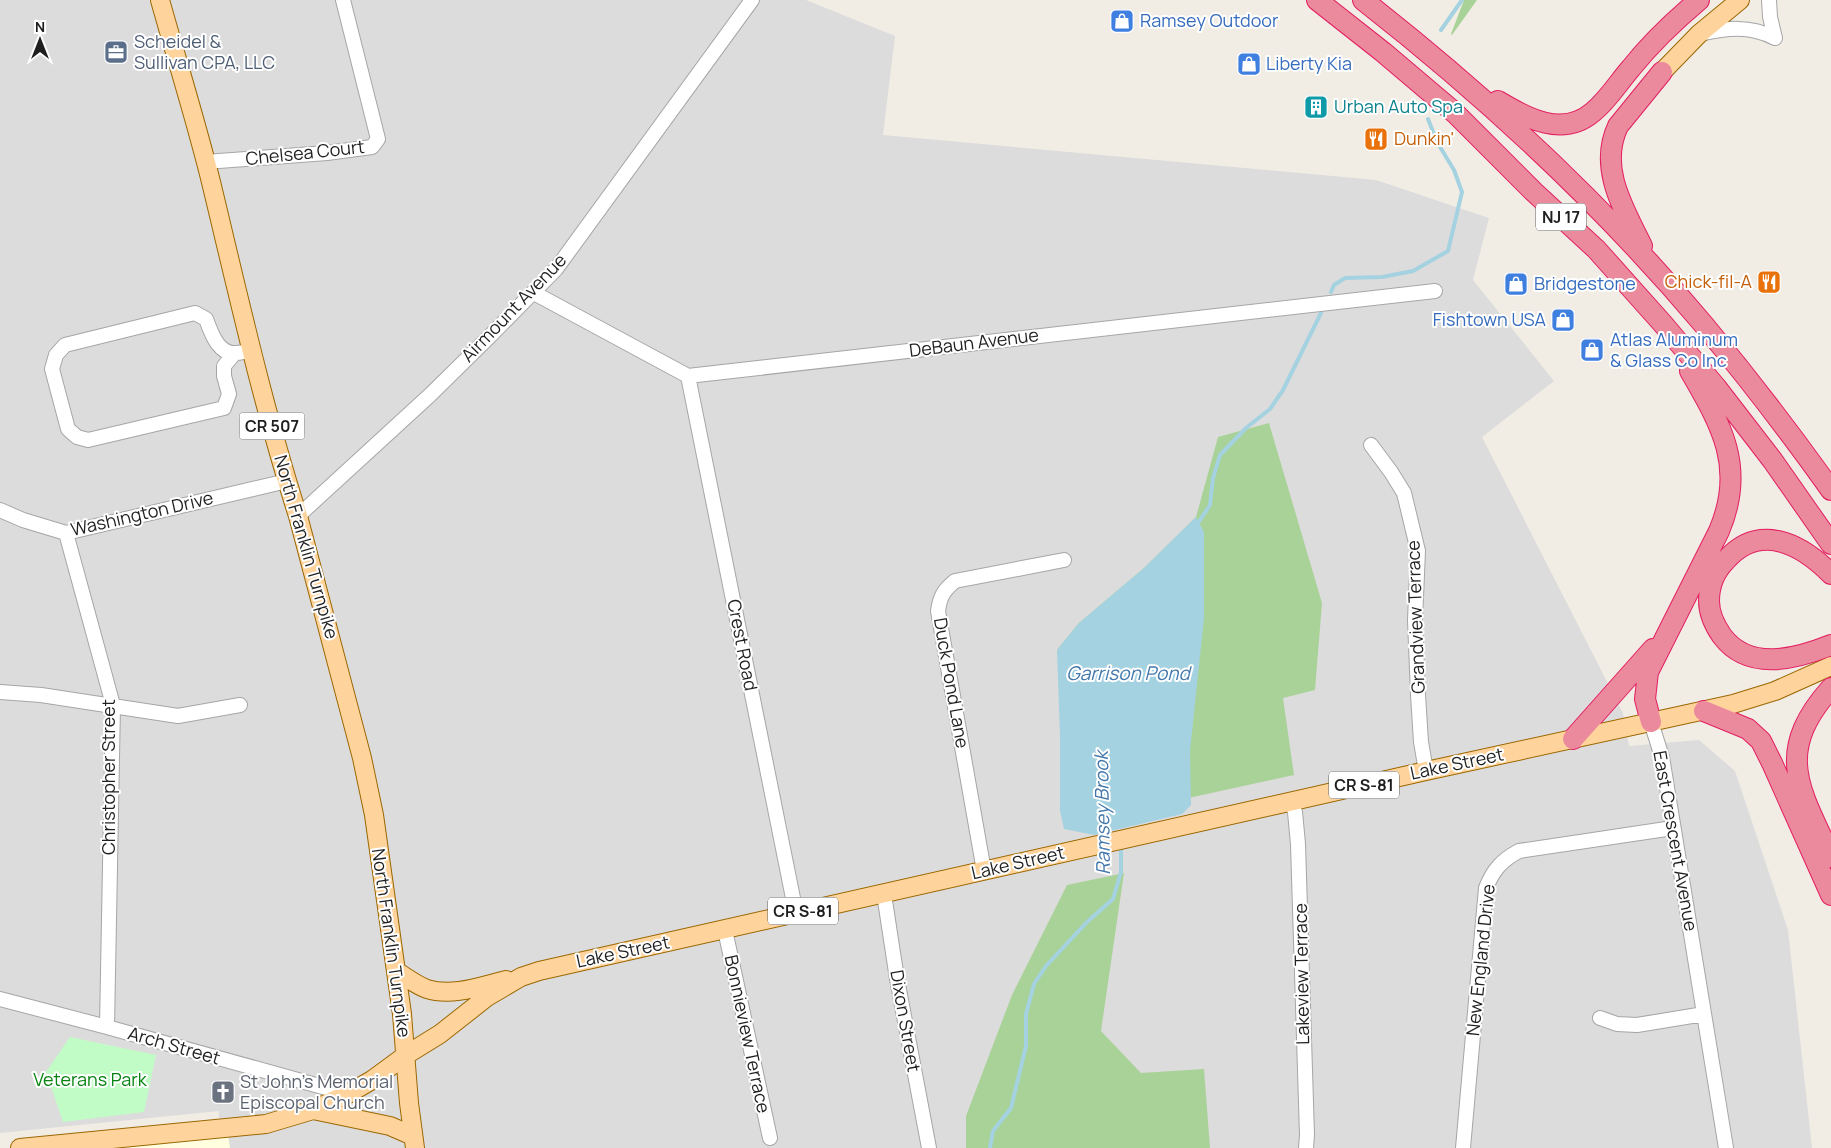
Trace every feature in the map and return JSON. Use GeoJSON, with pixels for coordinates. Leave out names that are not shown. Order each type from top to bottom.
{"type":"FeatureCollection","features":[{"type":"Feature","properties":{"kind":"highway","name":"NJ 17"},"geometry":{"type":"LineString","coordinates":[[1316,0],[1383,52],[1455,113],[1534,192],[1596,249],[1663,324],[1744,422],[1831,544]]}},
{"type":"Feature","properties":{"kind":"highway","name":"NJ 17"},"geometry":{"type":"LineString","coordinates":[[1363,0],[1415,41],[1507,121],[1608,220],[1704,325],[1791,434],[1831,490]]}},
{"type":"Feature","properties":{"kind":"highway"},"geometry":{"type":"LineString","coordinates":[[1447,68],[1527,118],[1554,125],[1571,123],[1593,113],[1660,36],[1698,0]]}},
{"type":"Feature","properties":{"kind":"highway"},"geometry":{"type":"LineString","coordinates":[[1651,266],[1614,184],[1610,153],[1614,135],[1622,119],[1662,72]]}},
{"type":"Feature","properties":{"kind":"highway"},"geometry":{"type":"LineString","coordinates":[[1651,722],[1645,699],[1647,679],[1652,664],[1719,531],[1728,506],[1731,483],[1726,446],[1716,417],[1663,324]]}},
{"type":"Feature","properties":{"kind":"highway"},"geometry":{"type":"LineString","coordinates":[[1828,653],[1771,660],[1761,659],[1740,652],[1724,638],[1713,622],[1709,602],[1715,574],[1728,558],[1747,543],[1757,540],[1778,541],[1798,547],[1816,559],[1831,574]]}},
{"type":"Feature","properties":{"kind":"highway"},"geometry":{"type":"LineString","coordinates":[[1573,739],[1638,664],[1667,635]]}},
{"type":"Feature","properties":{"kind":"highway"},"geometry":{"type":"LineString","coordinates":[[1831,688],[1813,710],[1803,728],[1797,763],[1800,787],[1831,857]]}},
{"type":"Feature","properties":{"kind":"highway"},"geometry":{"type":"LineString","coordinates":[[1704,711],[1748,729],[1761,741],[1831,895]]}},
{"type":"Feature","properties":{"kind":"main road","name":"North Franklin Turnpike"},"geometry":{"type":"LineString","coordinates":[[160,0],[205,162],[252,349],[362,758],[374,816],[396,970],[414,1142]]}},
{"type":"Feature","properties":{"kind":"main road"},"geometry":{"type":"LineString","coordinates":[[1662,72],[1699,34],[1740,0]]}},
{"type":"Feature","properties":{"kind":"main road"},"geometry":{"type":"LineString","coordinates":[[1651,722],[1734,704],[1766,694],[1828,653]]}},
{"type":"Feature","properties":{"kind":"main road","name":"Lake Street"},"geometry":{"type":"LineString","coordinates":[[20,1148],[266,1124],[313,1110],[348,1094],[372,1080],[406,1055],[440,1034],[487,997],[521,977],[561,966],[1291,801],[1651,722]]}},
{"type":"Feature","properties":{"kind":"main road"},"geometry":{"type":"LineString","coordinates":[[396,970],[413,982],[428,989],[439,991],[473,988],[521,977]]}},
{"type":"Feature","properties":{"kind":"main road"},"geometry":{"type":"LineString","coordinates":[[313,1110],[390,1126],[414,1142]]}},
{"type":"Feature","properties":{"kind":"street","name":"Chelsea Court"},"geometry":{"type":"LineString","coordinates":[[205,162],[343,152],[372,147],[378,139],[343,0]]}},
{"type":"Feature","properties":{"kind":"street","name":"Airmount Avenue"},"geometry":{"type":"LineString","coordinates":[[298,516],[430,395],[534,293],[556,268],[752,0]]}},
{"type":"Feature","properties":{"kind":"street"},"geometry":{"type":"LineString","coordinates":[[1699,34],[1738,28],[1757,30],[1775,38],[1770,17],[1769,0]]}},
{"type":"Feature","properties":{"kind":"street","name":"DeBaun Avenue"},"geometry":{"type":"LineString","coordinates":[[688,376],[1435,291]]}},
{"type":"Feature","properties":{"kind":"street"},"geometry":{"type":"LineString","coordinates":[[534,293],[688,376]]}},
{"type":"Feature","properties":{"kind":"street"},"geometry":{"type":"LineString","coordinates":[[234,354],[221,348],[212,335],[206,318],[195,313],[65,345],[56,355],[52,368],[68,429],[77,437],[88,440],[224,408],[229,394],[224,376],[224,366],[234,354],[252,349]]}},
{"type":"Feature","properties":{"kind":"street","name":"Crest Road"},"geometry":{"type":"LineString","coordinates":[[688,376],[796,913]]}},
{"type":"Feature","properties":{"kind":"street","name":"Grandview Terrace"},"geometry":{"type":"LineString","coordinates":[[1371,445],[1404,493],[1418,551],[1415,620],[1419,714],[1426,771]]}},
{"type":"Feature","properties":{"kind":"street","name":"Washington Drive"},"geometry":{"type":"LineString","coordinates":[[0,510],[23,520],[66,533],[287,481]]}},
{"type":"Feature","properties":{"kind":"street","name":"Christopher Street"},"geometry":{"type":"LineString","coordinates":[[66,533],[113,705],[107,1027]]}},
{"type":"Feature","properties":{"kind":"street","name":"Duck Pond Lane"},"geometry":{"type":"LineString","coordinates":[[984,871],[938,611],[940,600],[944,591],[955,581],[1064,560]]}},
{"type":"Feature","properties":{"kind":"street"},"geometry":{"type":"LineString","coordinates":[[0,692],[41,695],[178,716],[240,705]]}},
{"type":"Feature","properties":{"kind":"street","name":"East Crescent Avenue"},"geometry":{"type":"LineString","coordinates":[[1651,722],[1662,757],[1726,1148]]}},
{"type":"Feature","properties":{"kind":"street","name":"Lakeview Terrace"},"geometry":{"type":"LineString","coordinates":[[1291,801],[1295,812],[1298,844],[1306,1148]]}},
{"type":"Feature","properties":{"kind":"street","name":"New England Drive"},"geometry":{"type":"LineString","coordinates":[[1462,1148],[1486,888],[1490,876],[1507,857],[1519,851],[1673,828]]}},
{"type":"Feature","properties":{"kind":"street","name":"Dixon Street"},"geometry":{"type":"LineString","coordinates":[[884,894],[897,979],[929,1148]]}},
{"type":"Feature","properties":{"kind":"street","name":"Bonnieview Terrace"},"geometry":{"type":"LineString","coordinates":[[724,930],[770,1138]]}},
{"type":"Feature","properties":{"kind":"street","name":"Arch Street"},"geometry":{"type":"LineString","coordinates":[[0,999],[348,1094]]}},
{"type":"Feature","properties":{"kind":"street"},"geometry":{"type":"LineString","coordinates":[[1600,1018],[1617,1024],[1637,1025],[1704,1014]]}},
{"type":"Feature","properties":{"kind":"shaded area"},"geometry":{"type":"Polygon","coordinates":[[[0,0],[806,0],[895,36],[883,135],[1376,180],[1489,218],[1473,280],[1554,381],[1482,437],[1623,713],[1629,746],[1699,740],[1735,771],[1788,930],[1812,1148],[218,1148],[219,1111],[0,1133],[0,0]]]}},
{"type":"Feature","properties":{"kind":"shaded area"},"geometry":{"type":"Polygon","coordinates":[[[227,1128],[230,1148],[20,1148],[227,1128]]]}},
{"type":"Feature","properties":{"kind":"green space"},"geometry":{"type":"Polygon","coordinates":[[[1464,0],[1477,0],[1452,35],[1451,34],[1464,0]]]}},
{"type":"Feature","properties":{"kind":"green space"},"geometry":{"type":"Polygon","coordinates":[[[1269,423],[1322,603],[1315,690],[1283,698],[1294,775],[1083,821],[1057,650],[1079,623],[1144,568],[1196,517],[1218,437],[1269,423]]]}},
{"type":"Feature","properties":{"kind":"green space"},"geometry":{"type":"Polygon","coordinates":[[[1124,873],[1101,1031],[1141,1073],[1204,1069],[1210,1148],[966,1148],[966,1116],[1012,995],[1067,885],[1124,873]]]}},
{"type":"Feature","properties":{"kind":"green space","name":"Veterans Park"},"geometry":{"type":"Polygon","coordinates":[[[70,1037],[156,1055],[144,1112],[63,1122],[46,1072],[70,1037]]]}},
{"type":"Feature","properties":{"kind":"water","name":"Garrison Pond"},"geometry":{"type":"Polygon","coordinates":[[[1196,517],[1204,532],[1204,618],[1190,751],[1191,805],[1182,814],[1094,835],[1064,829],[1060,811],[1057,650],[1079,623],[1144,568],[1196,517]]]}},
{"type":"Feature","properties":{"kind":"waterway","name":"Ramsey Brook"},"geometry":{"type":"LineString","coordinates":[[1441,30],[1462,0]]}},
{"type":"Feature","properties":{"kind":"waterway","name":"Ramsey Brook"},"geometry":{"type":"LineString","coordinates":[[1331,292],[1334,285],[1345,278],[1382,277],[1413,271],[1448,251],[1462,192],[1454,170],[1437,142],[1428,119]]}},
{"type":"Feature","properties":{"kind":"waterway","name":"Ramsey Brook"},"geometry":{"type":"LineString","coordinates":[[1196,526],[1210,505],[1213,478],[1220,455],[1246,428],[1270,409],[1283,390],[1321,313]]}},
{"type":"Feature","properties":{"kind":"waterway","name":"Ramsey Brook"},"geometry":{"type":"LineString","coordinates":[[990,1148],[993,1131],[1011,1108],[1026,1046],[1026,1014],[1034,984],[1046,966],[1087,922],[1113,899],[1121,872],[1121,844]]}},
{"type":"Feature","properties":{"kind":"place","name":"Ramsey Outdoor"},"geometry":{"type":"Point","coordinates":[1122,21]}},
{"type":"Feature","properties":{"kind":"place","name":"Scheidel & Sullivan CPA, LLC"},"geometry":{"type":"Point","coordinates":[116,52]}},
{"type":"Feature","properties":{"kind":"place","name":"Liberty Kia"},"geometry":{"type":"Point","coordinates":[1249,64]}},
{"type":"Feature","properties":{"kind":"place","name":"Urban Auto Spa"},"geometry":{"type":"Point","coordinates":[1316,107]}},
{"type":"Feature","properties":{"kind":"place","name":"Dunkin'"},"geometry":{"type":"Point","coordinates":[1376,139]}},
{"type":"Feature","properties":{"kind":"place","name":"Chick-fil-A"},"geometry":{"type":"Point","coordinates":[1769,282]}},
{"type":"Feature","properties":{"kind":"place","name":"Bridgestone"},"geometry":{"type":"Point","coordinates":[1516,284]}},
{"type":"Feature","properties":{"kind":"place","name":"Fishtown USA"},"geometry":{"type":"Point","coordinates":[1563,320]}},
{"type":"Feature","properties":{"kind":"place","name":"Atlas Aluminum & Glass Co Inc"},"geometry":{"type":"Point","coordinates":[1592,350]}},
{"type":"Feature","properties":{"kind":"place","name":"St John's Memorial Episcopal Church"},"geometry":{"type":"Point","coordinates":[223,1092]}}]}
